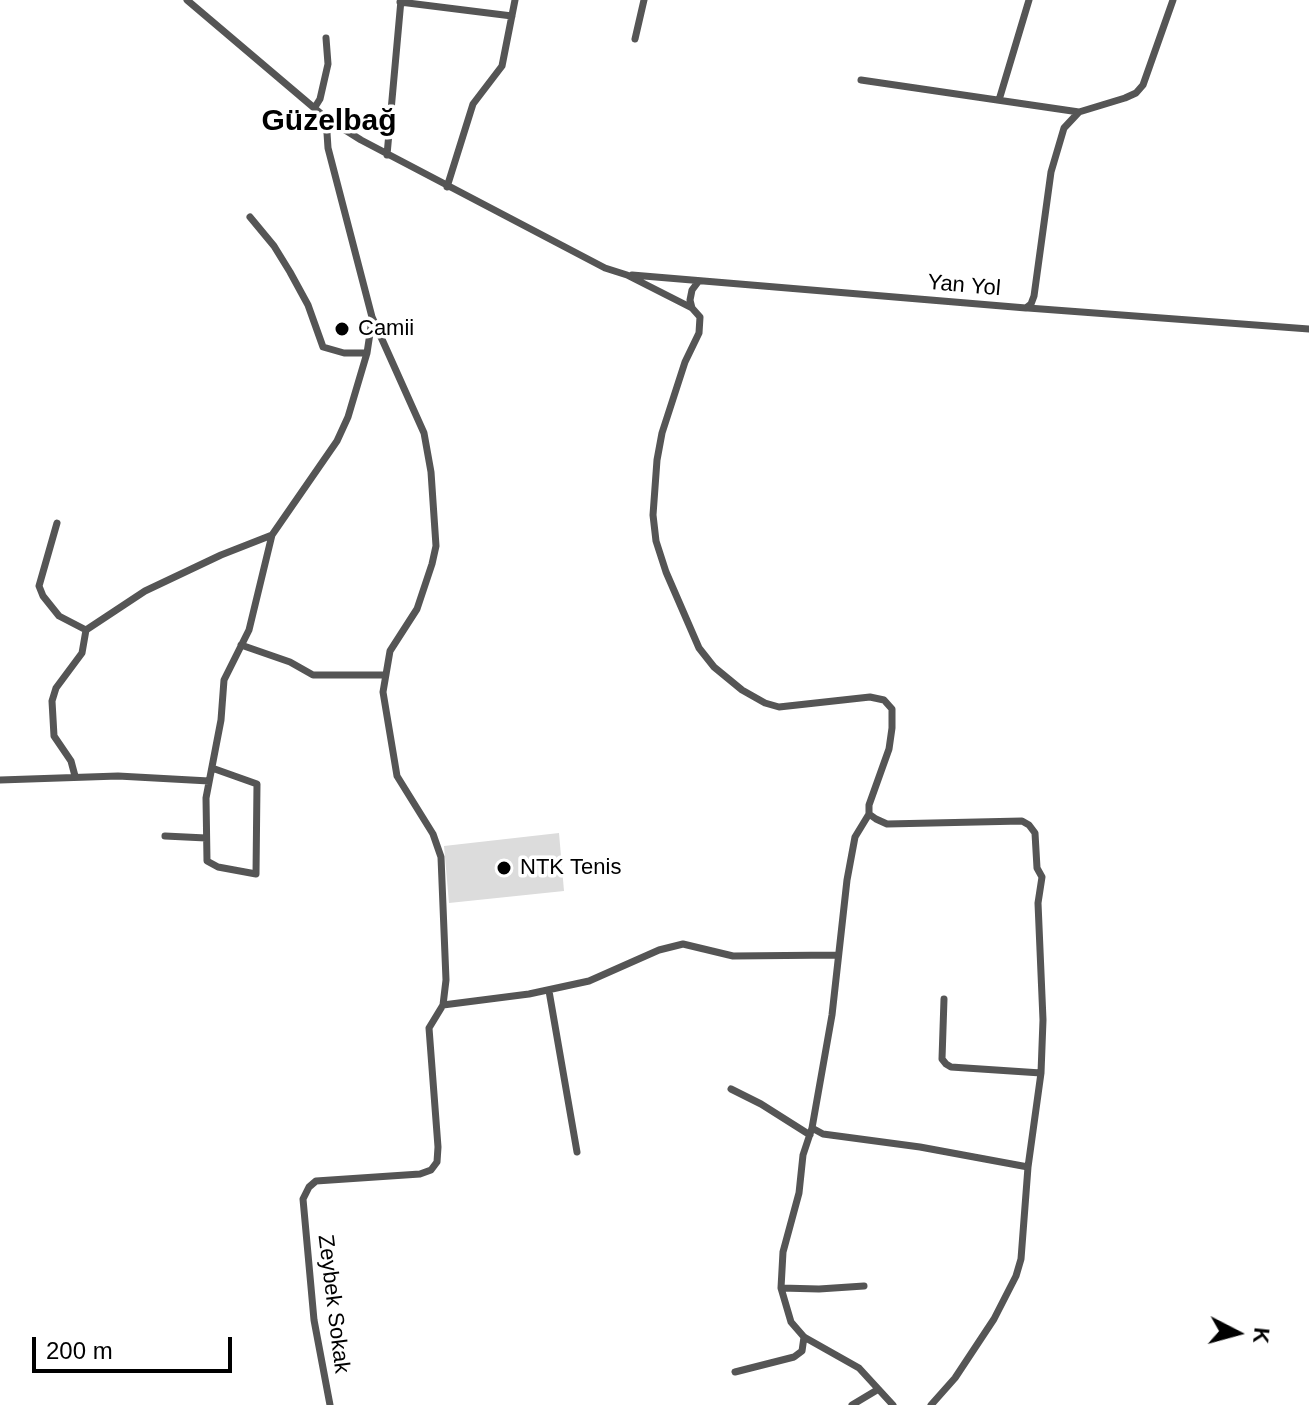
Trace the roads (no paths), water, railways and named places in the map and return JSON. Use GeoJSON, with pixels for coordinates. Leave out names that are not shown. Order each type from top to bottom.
{"type":"FeatureCollection","features":[{"type":"Feature","properties":{"kind":"street"},"geometry":{"type":"LineString","coordinates":[[187,0],[326,118],[447,187],[605,268],[627,275],[692,308],[700,317],[699,333],[685,362],[662,433],[653,515],[656,541],[666,572],[699,648],[714,667],[742,690],[765,703],[779,707],[870,697],[884,700],[892,709],[889,749],[869,805],[869,814],[855,837],[832,1015],[811,1132],[803,1155],[799,1193],[783,1252],[781,1288],[791,1322],[804,1337],[859,1368],[893,1405]]}},
{"type":"Feature","properties":{"kind":"street"},"geometry":{"type":"LineString","coordinates":[[447,187],[473,104],[502,66],[515,0]]}},
{"type":"Feature","properties":{"kind":"street"},"geometry":{"type":"LineString","coordinates":[[635,39],[644,0]]}},
{"type":"Feature","properties":{"kind":"street"},"geometry":{"type":"LineString","coordinates":[[999,100],[1029,0]]}},
{"type":"Feature","properties":{"kind":"street"},"geometry":{"type":"LineString","coordinates":[[861,80],[1079,112],[1125,98],[1143,85],[1173,0]]}},
{"type":"Feature","properties":{"kind":"street"},"geometry":{"type":"LineString","coordinates":[[387,155],[400,1],[512,16]]}},
{"type":"Feature","properties":{"kind":"street"},"geometry":{"type":"LineString","coordinates":[[315,107],[320,99],[328,64],[326,38]]}},
{"type":"Feature","properties":{"kind":"street","name":"Yan Yol"},"geometry":{"type":"LineString","coordinates":[[627,275],[1026,308],[1034,296],[1051,172],[1064,128],[1079,112]]}},
{"type":"Feature","properties":{"kind":"street","name":"Zeybek Sokak"},"geometry":{"type":"LineString","coordinates":[[326,118],[328,148],[372,317],[424,433],[431,472],[436,546],[417,609],[390,651],[383,692],[397,776],[433,834],[441,857],[446,980],[443,1005],[433,1018],[428,1036],[437,1162],[431,1170],[420,1174],[316,1181],[303,1199],[316,1336],[330,1405]]}},
{"type":"Feature","properties":{"kind":"street"},"geometry":{"type":"LineString","coordinates":[[250,217],[290,272],[308,305],[323,347],[344,353],[367,353]]}},
{"type":"Feature","properties":{"kind":"street"},"geometry":{"type":"LineString","coordinates":[[692,308],[692,290],[698,282]]}},
{"type":"Feature","properties":{"kind":"street"},"geometry":{"type":"LineString","coordinates":[[1026,308],[1309,329]]}},
{"type":"Feature","properties":{"kind":"street"},"geometry":{"type":"LineString","coordinates":[[212,768],[257,784],[256,874],[218,867],[207,861],[209,781],[224,680],[249,630],[272,535],[337,441],[348,417],[367,353],[372,317]]}},
{"type":"Feature","properties":{"kind":"street"},"geometry":{"type":"LineString","coordinates":[[57,523],[39,586],[59,616],[86,630]]}},
{"type":"Feature","properties":{"kind":"street"},"geometry":{"type":"LineString","coordinates":[[75,776],[71,761],[54,736],[52,701],[56,688],[82,653],[86,630],[145,591],[272,535]]}},
{"type":"Feature","properties":{"kind":"street"},"geometry":{"type":"LineString","coordinates":[[241,645],[290,662],[313,675],[384,675]]}},
{"type":"Feature","properties":{"kind":"street"},"geometry":{"type":"LineString","coordinates":[[0,780],[75,776],[209,781]]}},
{"type":"Feature","properties":{"kind":"street"},"geometry":{"type":"LineString","coordinates":[[869,814],[887,824],[1022,821],[1035,833],[1037,868],[1042,877],[1038,903],[1042,968],[1041,1073],[1028,1167],[1021,1259],[1016,1276],[994,1319],[955,1378],[931,1405]]}},
{"type":"Feature","properties":{"kind":"street"},"geometry":{"type":"LineString","coordinates":[[165,836],[206,838]]}},
{"type":"Feature","properties":{"kind":"street"},"geometry":{"type":"LineString","coordinates":[[443,1005],[549,991],[589,981],[659,950],[683,944],[733,956],[838,955]]}},
{"type":"Feature","properties":{"kind":"street"},"geometry":{"type":"LineString","coordinates":[[549,991],[577,1152]]}},
{"type":"Feature","properties":{"kind":"street"},"geometry":{"type":"LineString","coordinates":[[944,999],[942,1059],[946,1064],[951,1067],[1041,1073]]}},
{"type":"Feature","properties":{"kind":"street"},"geometry":{"type":"LineString","coordinates":[[731,1089],[811,1132],[920,1147],[1028,1167]]}},
{"type":"Feature","properties":{"kind":"street"},"geometry":{"type":"LineString","coordinates":[[781,1288],[864,1286]]}},
{"type":"Feature","properties":{"kind":"street"},"geometry":{"type":"LineString","coordinates":[[735,1372],[794,1357],[802,1351],[804,1337]]}},
{"type":"Feature","properties":{"kind":"street"},"geometry":{"type":"LineString","coordinates":[[852,1405],[877,1390]]}},
{"type":"Feature","properties":{"kind":"place","name":"Camii"},"geometry":{"type":"Point","coordinates":[342,329]}},
{"type":"Feature","properties":{"kind":"place","name":"NTK Tenis"},"geometry":{"type":"Point","coordinates":[504,868]}},
{"type":"Feature","properties":{"kind":"district","name":"Güzelbağ"},"geometry":{"type":"Point","coordinates":[329,122]}}]}
